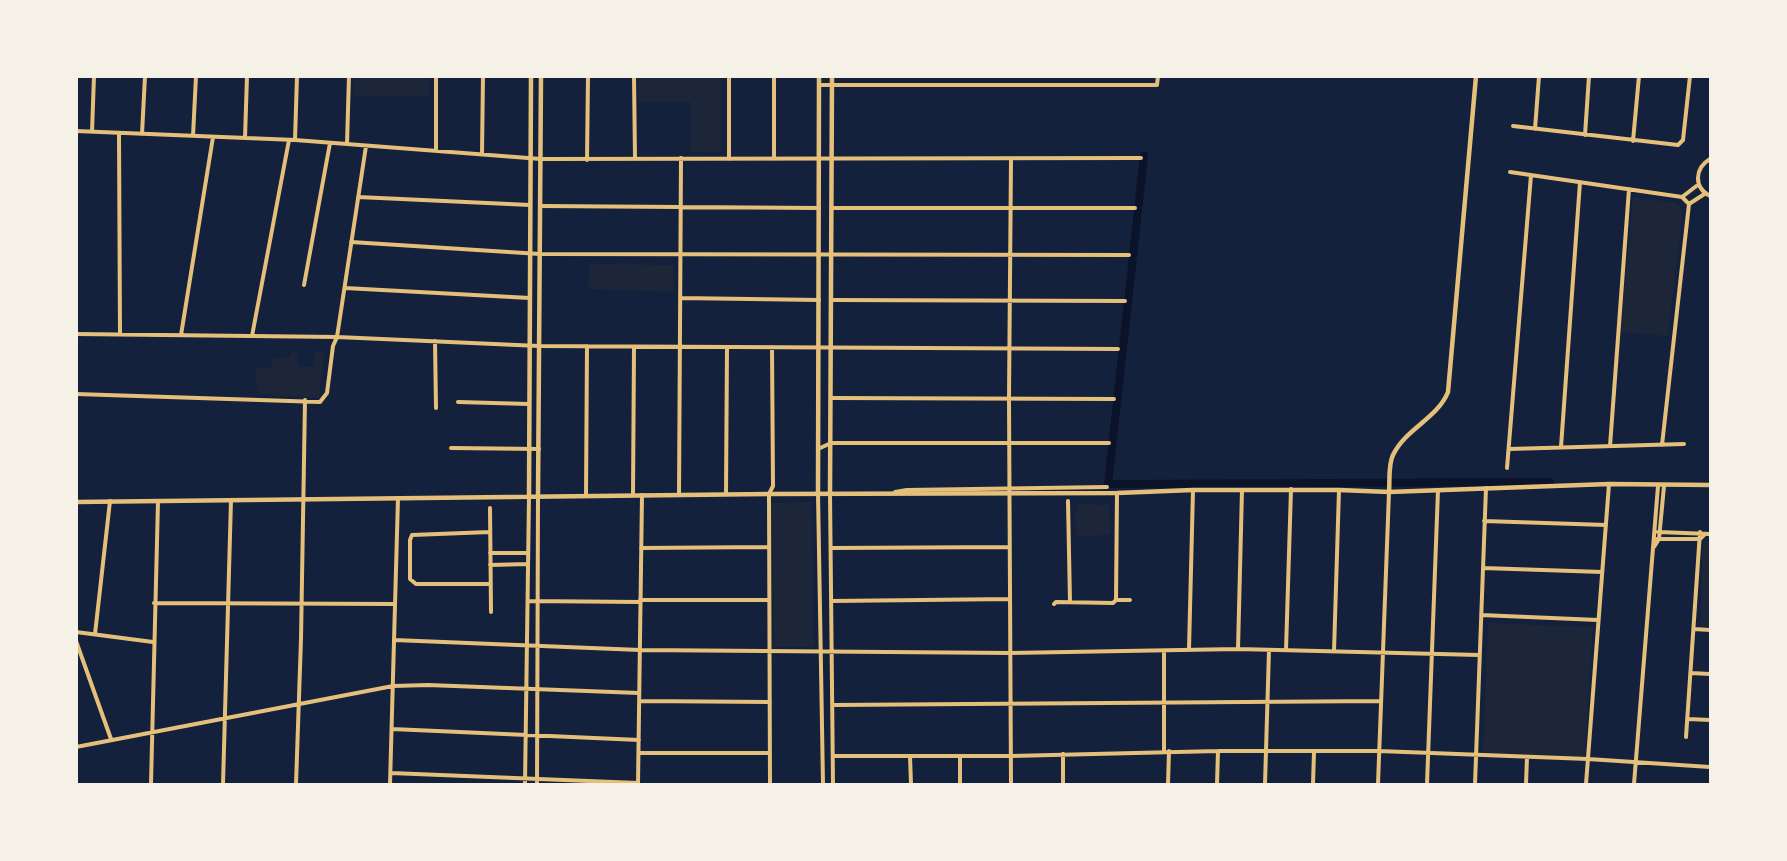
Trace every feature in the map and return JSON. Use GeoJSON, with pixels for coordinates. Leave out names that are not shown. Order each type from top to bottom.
{"type":"FeatureCollection","features":[{"type":"Feature","properties":{"kind":"street"},"geometry":{"type":"LineString","coordinates":[[92,132],[94,76]]}},
{"type":"Feature","properties":{"kind":"street"},"geometry":{"type":"LineString","coordinates":[[142,134],[145,76]]}},
{"type":"Feature","properties":{"kind":"street"},"geometry":{"type":"LineString","coordinates":[[193,136],[196,76]]}},
{"type":"Feature","properties":{"kind":"street"},"geometry":{"type":"LineString","coordinates":[[244,138],[247,76]]}},
{"type":"Feature","properties":{"kind":"street"},"geometry":{"type":"LineString","coordinates":[[252,336],[292,140],[297,76]]}},
{"type":"Feature","properties":{"kind":"street"},"geometry":{"type":"LineString","coordinates":[[347,144],[349,76]]}},
{"type":"Feature","properties":{"kind":"street"},"geometry":{"type":"LineString","coordinates":[[436,76],[436,151]]}},
{"type":"Feature","properties":{"kind":"street"},"geometry":{"type":"LineString","coordinates":[[482,154],[483,76]]}},
{"type":"Feature","properties":{"kind":"street"},"geometry":{"type":"LineString","coordinates":[[525,784],[531,76]]}},
{"type":"Feature","properties":{"kind":"street"},"geometry":{"type":"LineString","coordinates":[[537,782],[542,76]]}},
{"type":"Feature","properties":{"kind":"street"},"geometry":{"type":"LineString","coordinates":[[587,160],[588,76]]}},
{"type":"Feature","properties":{"kind":"street"},"geometry":{"type":"LineString","coordinates":[[634,76],[635,158]]}},
{"type":"Feature","properties":{"kind":"street"},"geometry":{"type":"LineString","coordinates":[[729,76],[729,159]]}},
{"type":"Feature","properties":{"kind":"street"},"geometry":{"type":"LineString","coordinates":[[774,76],[774,159]]}},
{"type":"Feature","properties":{"kind":"street"},"geometry":{"type":"LineString","coordinates":[[819,76],[818,493],[823,784]]}},
{"type":"Feature","properties":{"kind":"street"},"geometry":{"type":"LineString","coordinates":[[832,76],[830,494],[833,784]]}},
{"type":"Feature","properties":{"kind":"street"},"geometry":{"type":"LineString","coordinates":[[1008,76],[1008,84]]}},
{"type":"Feature","properties":{"kind":"street"},"geometry":{"type":"LineString","coordinates":[[819,85],[1157,86],[1158,76]]}},
{"type":"Feature","properties":{"kind":"street"},"geometry":{"type":"LineString","coordinates":[[1378,784],[1389,479],[1392,457],[1401,442],[1438,410],[1444,403],[1448,392],[1476,76]]}},
{"type":"Feature","properties":{"kind":"street"},"geometry":{"type":"LineString","coordinates":[[1535,129],[1539,76]]}},
{"type":"Feature","properties":{"kind":"street"},"geometry":{"type":"LineString","coordinates":[[1585,135],[1589,76]]}},
{"type":"Feature","properties":{"kind":"street"},"geometry":{"type":"LineString","coordinates":[[1634,141],[1639,76]]}},
{"type":"Feature","properties":{"kind":"street"},"geometry":{"type":"LineString","coordinates":[[1513,126],[1675,146],[1681,143],[1690,76]]}},
{"type":"Feature","properties":{"kind":"street"},"geometry":{"type":"LineString","coordinates":[[76,131],[292,140],[541,159],[1141,158]]}},
{"type":"Feature","properties":{"kind":"street"},"geometry":{"type":"LineString","coordinates":[[119,133],[120,334]]}},
{"type":"Feature","properties":{"kind":"street"},"geometry":{"type":"LineString","coordinates":[[181,335],[213,137]]}},
{"type":"Feature","properties":{"kind":"street"},"geometry":{"type":"LineString","coordinates":[[304,285],[330,143]]}},
{"type":"Feature","properties":{"kind":"street"},"geometry":{"type":"LineString","coordinates":[[76,394],[320,402],[325,397],[333,346],[337,337],[366,146]]}},
{"type":"Feature","properties":{"kind":"street"},"geometry":{"type":"LineString","coordinates":[[680,495],[681,158]]}},
{"type":"Feature","properties":{"kind":"street"},"geometry":{"type":"LineString","coordinates":[[1011,159],[1009,348],[1011,784]]}},
{"type":"Feature","properties":{"kind":"street"},"geometry":{"type":"LineString","coordinates":[[1688,203],[1708,194],[1699,184],[1698,178],[1701,167],[1710,159]]}},
{"type":"Feature","properties":{"kind":"street"},"geometry":{"type":"LineString","coordinates":[[1510,172],[1682,197],[1688,203]]}},
{"type":"Feature","properties":{"kind":"street"},"geometry":{"type":"LineString","coordinates":[[1507,468],[1531,175]]}},
{"type":"Feature","properties":{"kind":"street"},"geometry":{"type":"LineString","coordinates":[[1561,447],[1580,182]]}},
{"type":"Feature","properties":{"kind":"street"},"geometry":{"type":"LineString","coordinates":[[1682,197],[1699,184]]}},
{"type":"Feature","properties":{"kind":"street"},"geometry":{"type":"LineString","coordinates":[[1610,446],[1629,189]]}},
{"type":"Feature","properties":{"kind":"street"},"geometry":{"type":"LineString","coordinates":[[358,197],[530,205]]}},
{"type":"Feature","properties":{"kind":"street"},"geometry":{"type":"LineString","coordinates":[[1662,445],[1688,203]]}},
{"type":"Feature","properties":{"kind":"street"},"geometry":{"type":"LineString","coordinates":[[540,206],[819,208]]}},
{"type":"Feature","properties":{"kind":"street"},"geometry":{"type":"LineString","coordinates":[[831,208],[1135,208]]}},
{"type":"Feature","properties":{"kind":"street"},"geometry":{"type":"LineString","coordinates":[[351,242],[540,254],[1129,255]]}},
{"type":"Feature","properties":{"kind":"street"},"geometry":{"type":"LineString","coordinates":[[345,288],[530,298]]}},
{"type":"Feature","properties":{"kind":"street"},"geometry":{"type":"LineString","coordinates":[[680,298],[819,300]]}},
{"type":"Feature","properties":{"kind":"street"},"geometry":{"type":"LineString","coordinates":[[831,300],[1125,301]]}},
{"type":"Feature","properties":{"kind":"street"},"geometry":{"type":"LineString","coordinates":[[76,334],[337,337],[530,346],[1118,349]]}},
{"type":"Feature","properties":{"kind":"street"},"geometry":{"type":"LineString","coordinates":[[435,342],[436,408]]}},
{"type":"Feature","properties":{"kind":"street"},"geometry":{"type":"LineString","coordinates":[[586,496],[587,346]]}},
{"type":"Feature","properties":{"kind":"street"},"geometry":{"type":"LineString","coordinates":[[633,495],[634,347]]}},
{"type":"Feature","properties":{"kind":"street"},"geometry":{"type":"LineString","coordinates":[[726,494],[727,347]]}},
{"type":"Feature","properties":{"kind":"street"},"geometry":{"type":"LineString","coordinates":[[770,784],[769,494],[773,486],[772,347]]}},
{"type":"Feature","properties":{"kind":"street"},"geometry":{"type":"LineString","coordinates":[[831,398],[1114,399]]}},
{"type":"Feature","properties":{"kind":"street"},"geometry":{"type":"LineString","coordinates":[[296,784],[305,400]]}},
{"type":"Feature","properties":{"kind":"street"},"geometry":{"type":"LineString","coordinates":[[458,402],[530,404]]}},
{"type":"Feature","properties":{"kind":"street"},"geometry":{"type":"LineString","coordinates":[[818,449],[831,443],[1109,443]]}},
{"type":"Feature","properties":{"kind":"street"},"geometry":{"type":"LineString","coordinates":[[1509,449],[1684,444]]}},
{"type":"Feature","properties":{"kind":"street"},"geometry":{"type":"LineString","coordinates":[[451,448],[539,449]]}},
{"type":"Feature","properties":{"kind":"street"},"geometry":{"type":"LineString","coordinates":[[1009,492],[1438,490],[1609,484],[1710,485]]}},
{"type":"Feature","properties":{"kind":"street"},"geometry":{"type":"LineString","coordinates":[[1586,784],[1609,484]]}},
{"type":"Feature","properties":{"kind":"street"},"geometry":{"type":"LineString","coordinates":[[1657,539],[1654,532],[1658,486]]}},
{"type":"Feature","properties":{"kind":"street"},"geometry":{"type":"LineString","coordinates":[[1634,784],[1654,548],[1660,532],[1664,486]]}},
{"type":"Feature","properties":{"kind":"street"},"geometry":{"type":"LineString","coordinates":[[76,502],[888,494],[1107,488]]}},
{"type":"Feature","properties":{"kind":"street"},"geometry":{"type":"LineString","coordinates":[[1475,784],[1486,488]]}},
{"type":"Feature","properties":{"kind":"street"},"geometry":{"type":"LineString","coordinates":[[1286,650],[1291,489]]}},
{"type":"Feature","properties":{"kind":"street"},"geometry":{"type":"LineString","coordinates":[[1189,649],[1193,490]]}},
{"type":"Feature","properties":{"kind":"street"},"geometry":{"type":"LineString","coordinates":[[1238,649],[1242,490]]}},
{"type":"Feature","properties":{"kind":"street"},"geometry":{"type":"LineString","coordinates":[[1334,651],[1339,490]]}},
{"type":"Feature","properties":{"kind":"street"},"geometry":{"type":"LineString","coordinates":[[1427,784],[1438,490]]}},
{"type":"Feature","properties":{"kind":"street"},"geometry":{"type":"LineString","coordinates":[[1116,600],[1117,493]]}},
{"type":"Feature","properties":{"kind":"street"},"geometry":{"type":"LineString","coordinates":[[391,773],[525,779],[537,782],[638,784],[642,495]]}},
{"type":"Feature","properties":{"kind":"street"},"geometry":{"type":"LineString","coordinates":[[390,784],[398,498]]}},
{"type":"Feature","properties":{"kind":"street"},"geometry":{"type":"LineString","coordinates":[[224,784],[231,500]]}},
{"type":"Feature","properties":{"kind":"street"},"geometry":{"type":"LineString","coordinates":[[95,634],[110,501]]}},
{"type":"Feature","properties":{"kind":"street"},"geometry":{"type":"LineString","coordinates":[[151,784],[158,501]]}},
{"type":"Feature","properties":{"kind":"street"},"geometry":{"type":"LineString","coordinates":[[1068,501],[1070,602]]}},
{"type":"Feature","properties":{"kind":"street"},"geometry":{"type":"LineString","coordinates":[[490,508],[491,612]]}},
{"type":"Feature","properties":{"kind":"street"},"geometry":{"type":"LineString","coordinates":[[1484,521],[1606,525]]}},
{"type":"Feature","properties":{"kind":"street"},"geometry":{"type":"LineString","coordinates":[[490,532],[412,535],[410,540],[410,579],[416,584],[490,584]]}},
{"type":"Feature","properties":{"kind":"street"},"geometry":{"type":"LineString","coordinates":[[1654,532],[1705,533]]}},
{"type":"Feature","properties":{"kind":"street"},"geometry":{"type":"LineString","coordinates":[[1686,737],[1700,539],[1705,533]]}},
{"type":"Feature","properties":{"kind":"street"},"geometry":{"type":"LineString","coordinates":[[1657,539],[1700,539]]}},
{"type":"Feature","properties":{"kind":"street"},"geometry":{"type":"LineString","coordinates":[[641,548],[769,547]]}},
{"type":"Feature","properties":{"kind":"street"},"geometry":{"type":"LineString","coordinates":[[831,548],[1010,547]]}},
{"type":"Feature","properties":{"kind":"street"},"geometry":{"type":"LineString","coordinates":[[490,553],[528,553]]}},
{"type":"Feature","properties":{"kind":"street"},"geometry":{"type":"LineString","coordinates":[[490,565],[528,564]]}},
{"type":"Feature","properties":{"kind":"street"},"geometry":{"type":"LineString","coordinates":[[1483,568],[1602,572]]}},
{"type":"Feature","properties":{"kind":"street"},"geometry":{"type":"LineString","coordinates":[[831,601],[1010,599]]}},
{"type":"Feature","properties":{"kind":"street"},"geometry":{"type":"LineString","coordinates":[[528,601],[769,600]]}},
{"type":"Feature","properties":{"kind":"street"},"geometry":{"type":"LineString","coordinates":[[1054,604],[1056,602],[1113,603],[1116,600],[1130,600]]}},
{"type":"Feature","properties":{"kind":"street"},"geometry":{"type":"LineString","coordinates":[[154,603],[395,604]]}},
{"type":"Feature","properties":{"kind":"street"},"geometry":{"type":"LineString","coordinates":[[1481,615],[1599,620]]}},
{"type":"Feature","properties":{"kind":"street"},"geometry":{"type":"LineString","coordinates":[[1694,629],[1710,630]]}},
{"type":"Feature","properties":{"kind":"street"},"geometry":{"type":"LineString","coordinates":[[76,632],[153,642]]}},
{"type":"Feature","properties":{"kind":"street"},"geometry":{"type":"LineString","coordinates":[[394,640],[640,650],[1010,653],[1238,649],[1479,655]]}},
{"type":"Feature","properties":{"kind":"street"},"geometry":{"type":"LineString","coordinates":[[76,641],[111,739]]}},
{"type":"Feature","properties":{"kind":"street"},"geometry":{"type":"LineString","coordinates":[[1265,784],[1269,650]]}},
{"type":"Feature","properties":{"kind":"street"},"geometry":{"type":"LineString","coordinates":[[1164,651],[1168,784]]}},
{"type":"Feature","properties":{"kind":"street"},"geometry":{"type":"LineString","coordinates":[[1691,673],[1710,674]]}},
{"type":"Feature","properties":{"kind":"street"},"geometry":{"type":"LineString","coordinates":[[76,747],[393,686],[428,685],[639,693]]}},
{"type":"Feature","properties":{"kind":"street"},"geometry":{"type":"LineString","coordinates":[[833,705],[1381,700]]}},
{"type":"Feature","properties":{"kind":"street"},"geometry":{"type":"LineString","coordinates":[[639,701],[770,702]]}},
{"type":"Feature","properties":{"kind":"street"},"geometry":{"type":"LineString","coordinates":[[1688,719],[1710,720]]}},
{"type":"Feature","properties":{"kind":"street"},"geometry":{"type":"LineString","coordinates":[[392,729],[639,740]]}},
{"type":"Feature","properties":{"kind":"street"},"geometry":{"type":"LineString","coordinates":[[833,756],[1011,756],[1166,751],[1379,751],[1636,761],[1710,767]]}},
{"type":"Feature","properties":{"kind":"street"},"geometry":{"type":"LineString","coordinates":[[1217,784],[1218,751]]}},
{"type":"Feature","properties":{"kind":"street"},"geometry":{"type":"LineString","coordinates":[[1313,784],[1314,752]]}},
{"type":"Feature","properties":{"kind":"street"},"geometry":{"type":"LineString","coordinates":[[638,753],[770,753]]}},
{"type":"Feature","properties":{"kind":"street"},"geometry":{"type":"LineString","coordinates":[[1063,754],[1064,784]]}},
{"type":"Feature","properties":{"kind":"street"},"geometry":{"type":"LineString","coordinates":[[910,756],[911,784]]}},
{"type":"Feature","properties":{"kind":"street"},"geometry":{"type":"LineString","coordinates":[[960,756],[960,784]]}},
{"type":"Feature","properties":{"kind":"street"},"geometry":{"type":"LineString","coordinates":[[1526,784],[1527,757]]}},
{"type":"Feature","properties":{"kind":"shaded area"},"geometry":{"type":"Polygon","coordinates":[[[354,77],[430,77],[429,96],[353,96],[354,77]]]}},
{"type":"Feature","properties":{"kind":"shaded area"},"geometry":{"type":"Polygon","coordinates":[[[638,77],[721,77],[721,152],[691,152],[691,102],[638,102],[638,77]]]}},
{"type":"Feature","properties":{"kind":"shaded area"},"geometry":{"type":"Polygon","coordinates":[[[1633,197],[1677,203],[1683,211],[1668,336],[1620,332],[1633,197]]]}},
{"type":"Feature","properties":{"kind":"shaded area"},"geometry":{"type":"Polygon","coordinates":[[[589,264],[674,265],[673,292],[588,289],[589,264]]]}},
{"type":"Feature","properties":{"kind":"shaded area"},"geometry":{"type":"Polygon","coordinates":[[[291,351],[297,352],[298,367],[314,367],[315,353],[324,353],[319,398],[258,394],[255,367],[272,368],[273,359],[291,357],[291,351]]]}},
{"type":"Feature","properties":{"kind":"shaded area"},"geometry":{"type":"Polygon","coordinates":[[[812,502],[814,647],[774,647],[772,503],[812,502]]]}},
{"type":"Feature","properties":{"kind":"shaded area"},"geometry":{"type":"Polygon","coordinates":[[[1078,504],[1109,505],[1111,535],[1076,536],[1075,511],[1078,510],[1078,504]]]}},
{"type":"Feature","properties":{"kind":"shaded area"},"geometry":{"type":"Polygon","coordinates":[[[1710,541],[1710,627],[1700,627],[1703,542],[1710,541]]]}},
{"type":"Feature","properties":{"kind":"shaded area"},"geometry":{"type":"Polygon","coordinates":[[[1488,623],[1593,627],[1585,757],[1483,753],[1488,623]]]}},
{"type":"Feature","properties":{"kind":"waterway"},"geometry":{"type":"LineString","coordinates":[[1144,156],[1108,484],[1550,482]]}}]}
